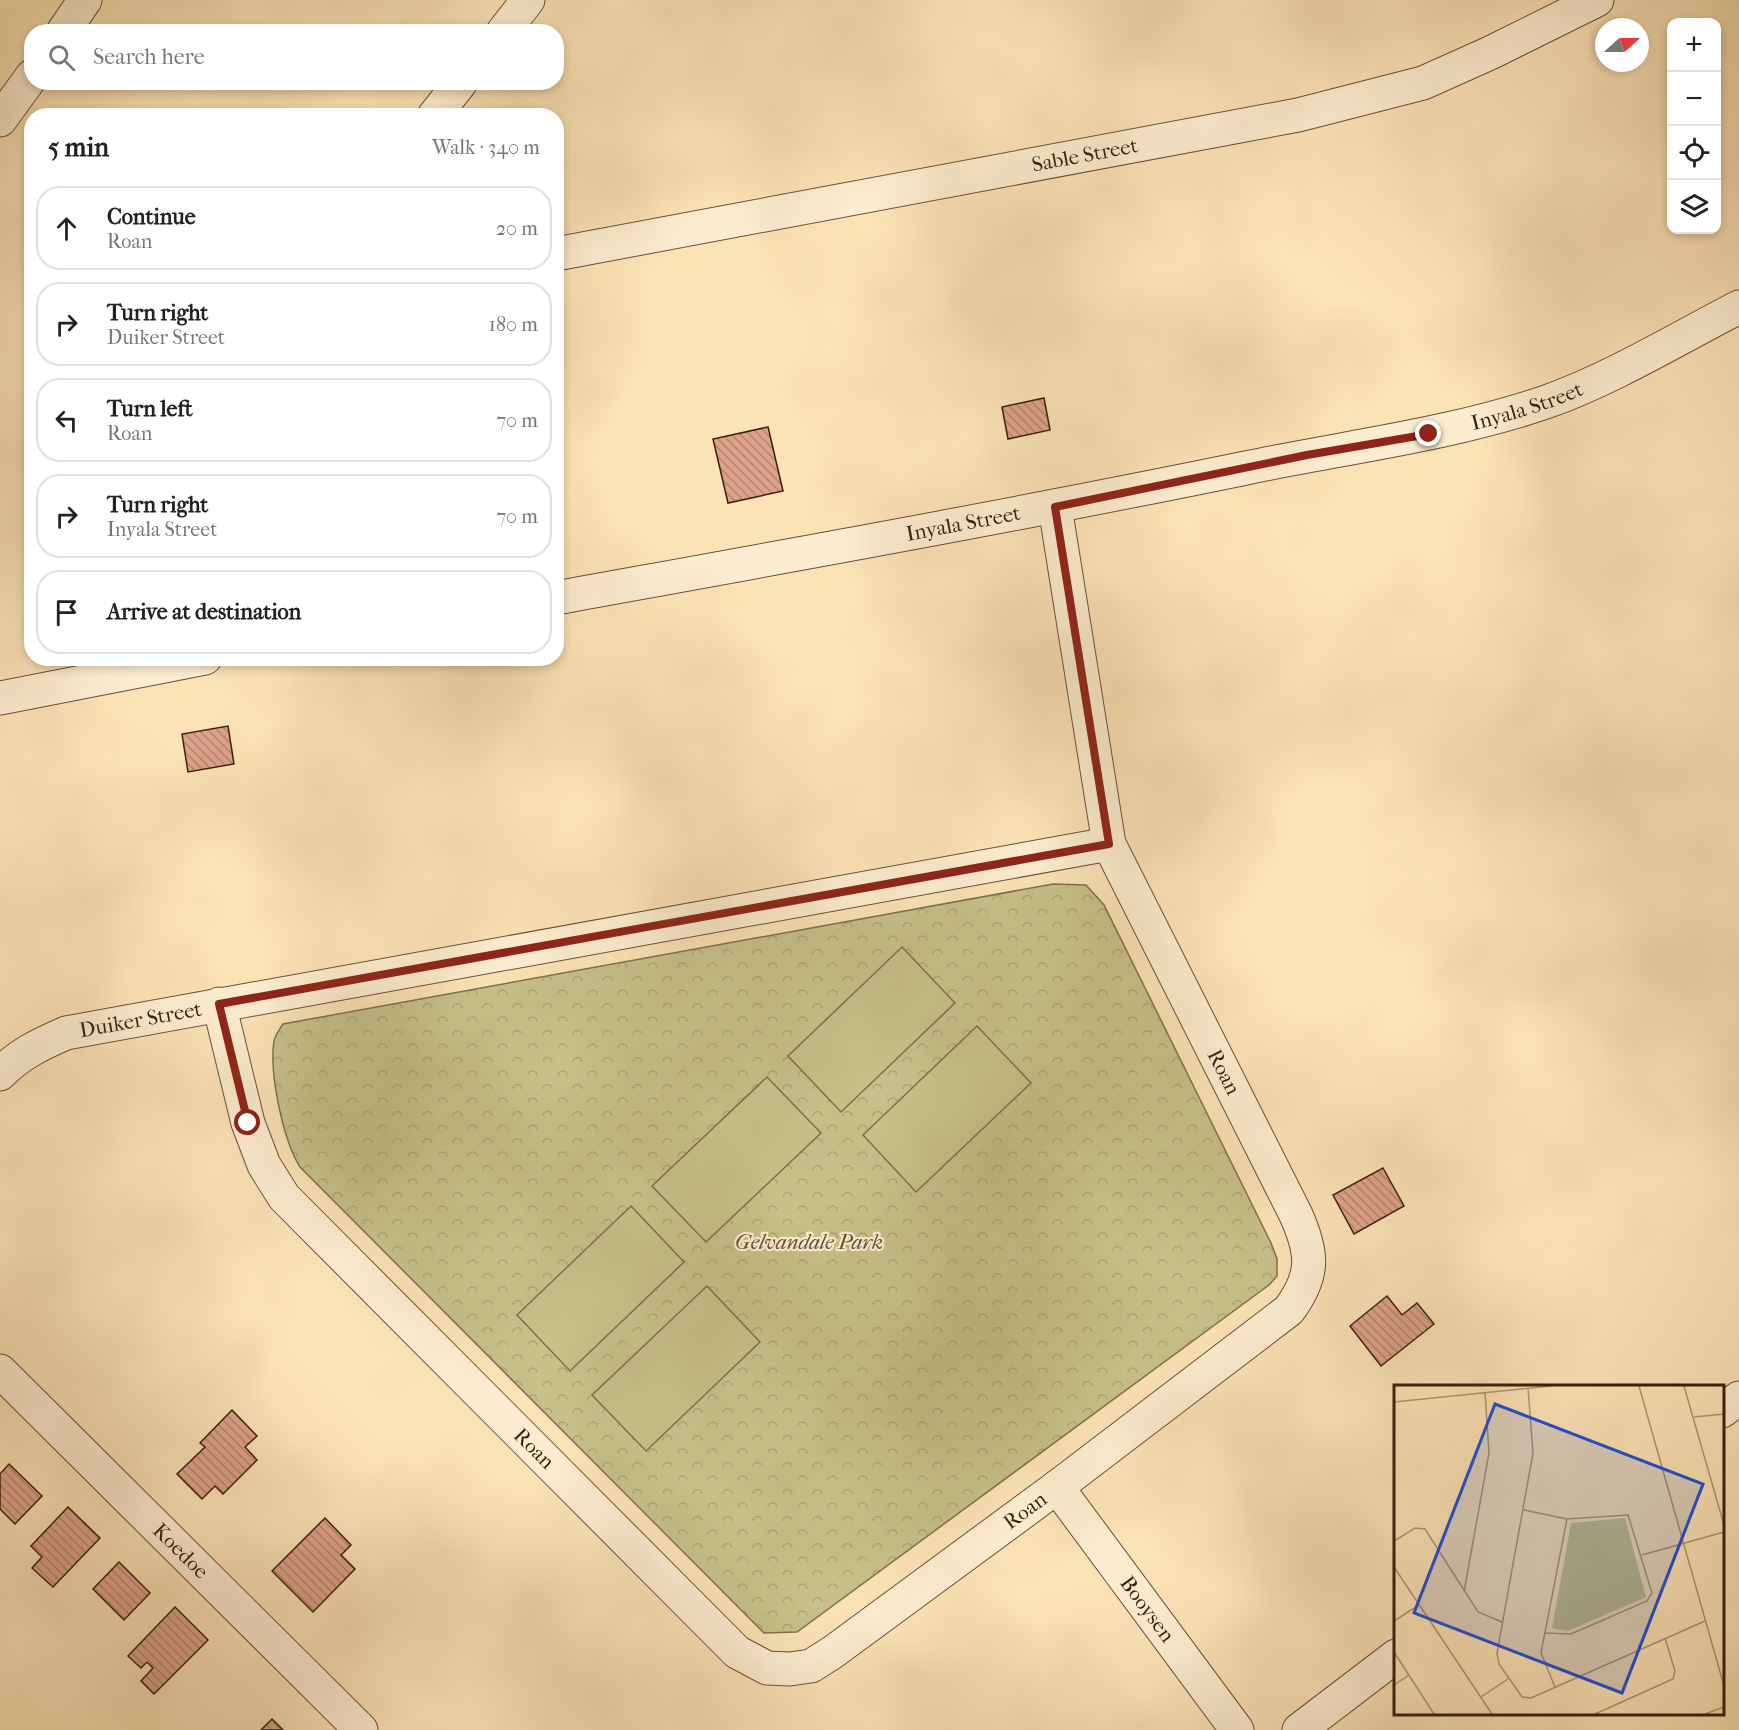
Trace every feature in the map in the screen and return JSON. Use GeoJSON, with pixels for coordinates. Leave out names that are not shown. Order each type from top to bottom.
{"type":"FeatureCollection","features":[{"type":"Feature","properties":{"kind":"street"},"geometry":{"type":"LineString","coordinates":[[509,24],[528,0]]}},
{"type":"Feature","properties":{"kind":"street","name":"Sable Street"},"geometry":{"type":"LineString","coordinates":[[564,252],[1309,112],[1423,82],[1597,0]]}},
{"type":"Feature","properties":{"kind":"street"},"geometry":{"type":"LineString","coordinates":[[0,120],[24,87]]}},
{"type":"Feature","properties":{"kind":"street"},"geometry":{"type":"LineString","coordinates":[[440,108],[455,90]]}},
{"type":"Feature","properties":{"kind":"street","name":"Inyala Street"},"geometry":{"type":"LineString","coordinates":[[564,597],[1055,507],[1307,455],[1429,434],[1493,418],[1587,386],[1739,307]]}},
{"type":"Feature","properties":{"kind":"street","name":"Roan"},"geometry":{"type":"LineString","coordinates":[[219,1004],[248,1123],[264,1165],[284,1197],[737,1652],[767,1668],[790,1669],[811,1666],[1057,1487],[1289,1310],[1299,1296],[1306,1278],[1309,1258],[1307,1240],[1296,1215],[1109,844],[1055,507]]}},
{"type":"Feature","properties":{"kind":"street"},"geometry":{"type":"LineString","coordinates":[[0,698],[157,666]]}},
{"type":"Feature","properties":{"kind":"street","name":"Duiker Street"},"geometry":{"type":"LineString","coordinates":[[0,1074],[13,1060],[36,1046],[66,1033],[1109,844]]}},
{"type":"Feature","properties":{"kind":"street","name":"Koedoe"},"geometry":{"type":"LineString","coordinates":[[0,1371],[361,1730]]}},
{"type":"Feature","properties":{"kind":"street"},"geometry":{"type":"LineString","coordinates":[[1724,1409],[1739,1398]]}},
{"type":"Feature","properties":{"kind":"street","name":"Booysen"},"geometry":{"type":"LineString","coordinates":[[1057,1487],[1237,1730]]}},
{"type":"Feature","properties":{"kind":"street"},"geometry":{"type":"LineString","coordinates":[[1299,1730],[1394,1657]]}},
{"type":"Feature","properties":{"kind":"green space","name":"Gelvandale Park"},"geometry":{"type":"Polygon","coordinates":[[[1053,884],[1086,885],[1104,905],[1271,1243],[1277,1259],[1277,1276],[1269,1285],[797,1632],[764,1633],[300,1167],[288,1140],[279,1106],[273,1054],[276,1034],[283,1024],[1053,884]]]}},
{"type":"Feature","properties":{"kind":"green space"},"geometry":{"type":"Polygon","coordinates":[[[902,947],[955,1003],[841,1112],[788,1056],[902,947]]]}},
{"type":"Feature","properties":{"kind":"green space"},"geometry":{"type":"Polygon","coordinates":[[[977,1026],[1031,1083],[916,1192],[863,1135],[977,1026]]]}},
{"type":"Feature","properties":{"kind":"green space"},"geometry":{"type":"Polygon","coordinates":[[[767,1077],[821,1133],[706,1242],[652,1186],[767,1077]]]}},
{"type":"Feature","properties":{"kind":"green space"},"geometry":{"type":"Polygon","coordinates":[[[631,1206],[684,1262],[570,1371],[517,1315],[631,1206]]]}},
{"type":"Feature","properties":{"kind":"green space"},"geometry":{"type":"Polygon","coordinates":[[[707,1286],[760,1342],[646,1451],[592,1395],[707,1286]]]}},
{"type":"Feature","properties":{"kind":"building"},"geometry":{"type":"Polygon","coordinates":[[[1044,398],[1050,430],[1008,439],[1002,407],[1044,398]]]}},
{"type":"Feature","properties":{"kind":"building"},"geometry":{"type":"Polygon","coordinates":[[[768,427],[783,491],[728,503],[713,439],[768,427]]]}},
{"type":"Feature","properties":{"kind":"building"},"geometry":{"type":"Polygon","coordinates":[[[228,726],[234,764],[188,772],[182,734],[228,726]]]}},
{"type":"Feature","properties":{"kind":"building"},"geometry":{"type":"Polygon","coordinates":[[[1383,1168],[1404,1206],[1354,1234],[1333,1195],[1383,1168]]]}},
{"type":"Feature","properties":{"kind":"building"},"geometry":{"type":"Polygon","coordinates":[[[1387,1296],[1402,1315],[1417,1303],[1434,1324],[1381,1366],[1350,1326],[1387,1296]]]}},
{"type":"Feature","properties":{"kind":"building"},"geometry":{"type":"Polygon","coordinates":[[[232,1410],[257,1436],[245,1447],[257,1460],[223,1494],[215,1486],[202,1499],[177,1474],[205,1447],[200,1443],[232,1410]]]}},
{"type":"Feature","properties":{"kind":"building"},"geometry":{"type":"Polygon","coordinates":[[[9,1464],[42,1496],[15,1524],[0,1509],[0,1474],[9,1464]]]}},
{"type":"Feature","properties":{"kind":"building"},"geometry":{"type":"Polygon","coordinates":[[[68,1507],[100,1538],[53,1587],[32,1568],[42,1557],[31,1546],[68,1507]]]}},
{"type":"Feature","properties":{"kind":"building"},"geometry":{"type":"Polygon","coordinates":[[[325,1518],[351,1545],[341,1555],[355,1569],[313,1612],[272,1571],[325,1518]]]}},
{"type":"Feature","properties":{"kind":"building"},"geometry":{"type":"Polygon","coordinates":[[[119,1562],[150,1593],[124,1620],[93,1589],[119,1562]]]}},
{"type":"Feature","properties":{"kind":"building"},"geometry":{"type":"Polygon","coordinates":[[[175,1607],[208,1640],[154,1694],[141,1681],[153,1668],[147,1662],[141,1668],[128,1656],[175,1607]]]}},
{"type":"Feature","properties":{"kind":"building"},"geometry":{"type":"Polygon","coordinates":[[[272,1719],[283,1730],[261,1730],[272,1719]]]}},
{"type":"Feature","properties":{"kind":"route"},"geometry":{"type":"LineString","coordinates":[[248,1123],[219,1004],[1109,844],[1055,507],[1307,455],[1429,434]]}}]}
